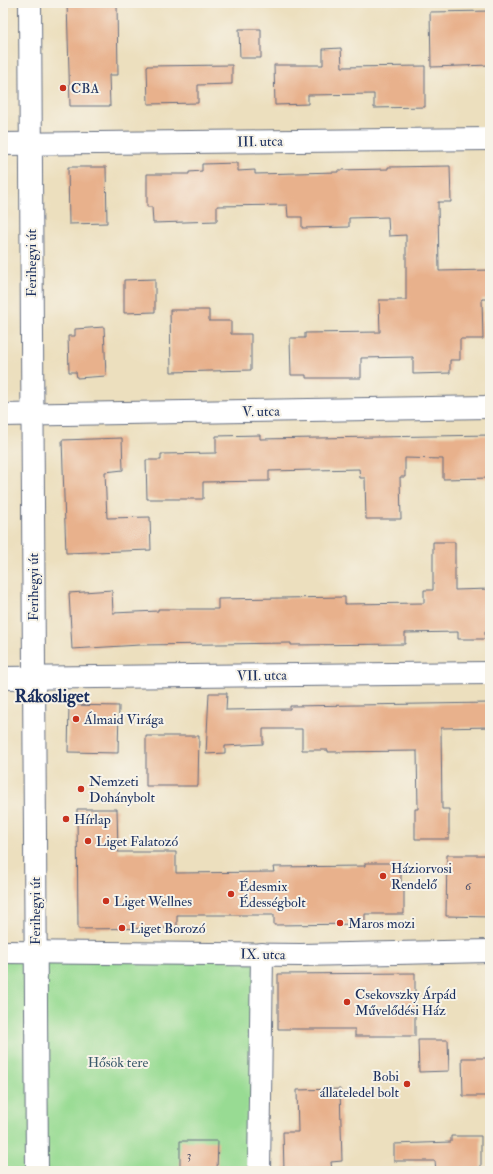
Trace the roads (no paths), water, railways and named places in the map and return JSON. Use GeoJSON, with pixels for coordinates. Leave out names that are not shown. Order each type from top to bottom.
{"type":"FeatureCollection","features":[{"type":"Feature","properties":{"kind":"street","name":"Ferihegyi út"},"geometry":{"type":"LineString","coordinates":[[30,3],[37,1171]]}},
{"type":"Feature","properties":{"kind":"street","name":"III. utca"},"geometry":{"type":"LineString","coordinates":[[3,144],[490,139]]}},
{"type":"Feature","properties":{"kind":"street","name":"V. utca"},"geometry":{"type":"LineString","coordinates":[[3,415],[490,407]]}},
{"type":"Feature","properties":{"kind":"street","name":"VII. utca"},"geometry":{"type":"LineString","coordinates":[[3,678],[490,673]]}},
{"type":"Feature","properties":{"kind":"street","name":"IX. utca"},"geometry":{"type":"LineString","coordinates":[[3,952],[262,954],[490,951]]}},
{"type":"Feature","properties":{"kind":"street"},"geometry":{"type":"LineString","coordinates":[[259,1171],[262,954]]}},
{"type":"Feature","properties":{"kind":"place","name":"CBA"},"geometry":{"type":"Point","coordinates":[63,88]}},
{"type":"Feature","properties":{"kind":"place","name":"Álmaid Virága"},"geometry":{"type":"Point","coordinates":[76,719]}},
{"type":"Feature","properties":{"kind":"place","name":"Nemzeti Dohánybolt"},"geometry":{"type":"Point","coordinates":[81,789]}},
{"type":"Feature","properties":{"kind":"place","name":"Hírlap"},"geometry":{"type":"Point","coordinates":[66,819]}},
{"type":"Feature","properties":{"kind":"place","name":"Liget Falatozó"},"geometry":{"type":"Point","coordinates":[88,841]}},
{"type":"Feature","properties":{"kind":"place","name":"Háziorvosi Rendelő"},"geometry":{"type":"Point","coordinates":[383,876]}},
{"type":"Feature","properties":{"kind":"place","name":"Édesmix Édességbolt"},"geometry":{"type":"Point","coordinates":[231,894]}},
{"type":"Feature","properties":{"kind":"place","name":"Liget Wellnes"},"geometry":{"type":"Point","coordinates":[106,901]}},
{"type":"Feature","properties":{"kind":"place","name":"Maros mozi"},"geometry":{"type":"Point","coordinates":[340,923]}},
{"type":"Feature","properties":{"kind":"place","name":"Liget Borozó"},"geometry":{"type":"Point","coordinates":[122,928]}},
{"type":"Feature","properties":{"kind":"place","name":"Csekovszky Árpád Művelődési Ház"},"geometry":{"type":"Point","coordinates":[347,1002]}},
{"type":"Feature","properties":{"kind":"place","name":"Bobi állateledel bolt"},"geometry":{"type":"Point","coordinates":[407,1084]}},
{"type":"Feature","properties":{"kind":"district","name":"Rákosliget"},"geometry":{"type":"Point","coordinates":[52,696]}},
{"type":"Feature","properties":{"kind":"park label","name":"Hősök tere"},"geometry":{"type":"Point","coordinates":[118,1062]}}]}
